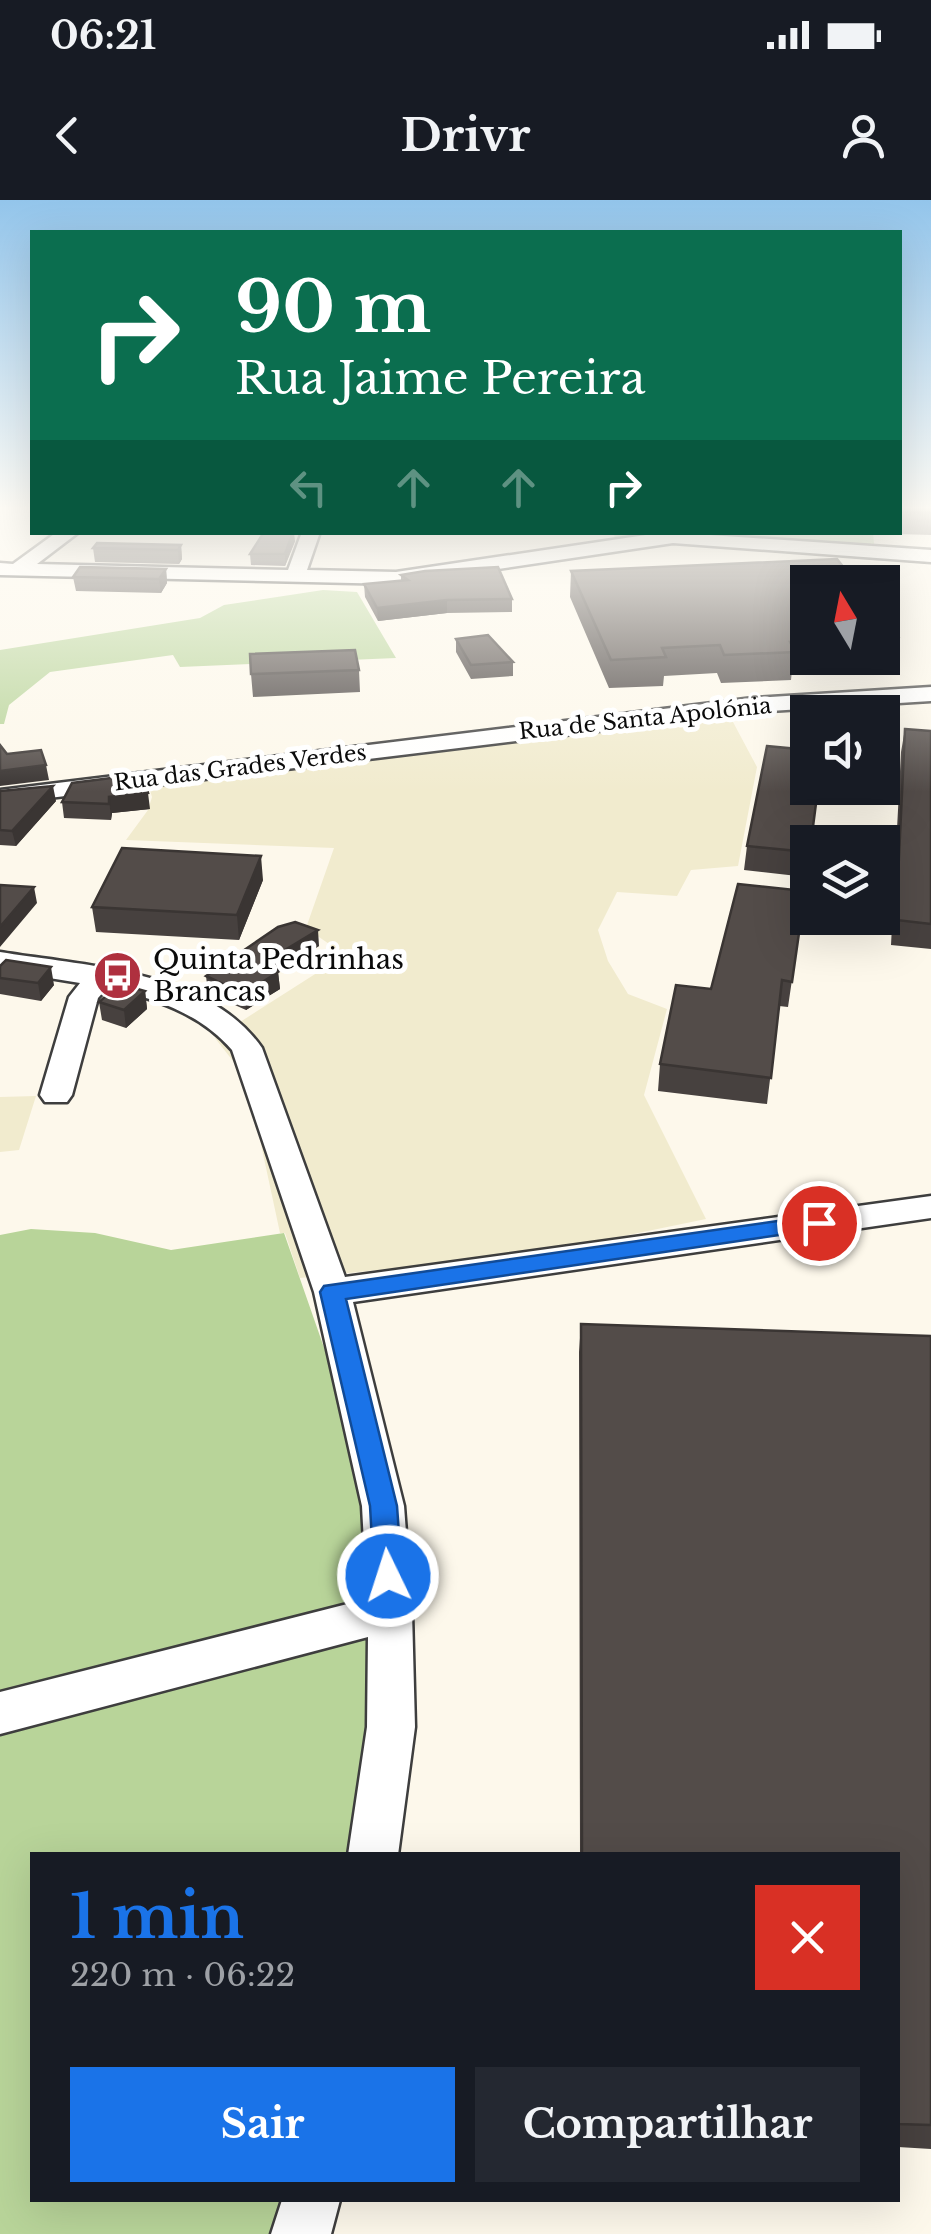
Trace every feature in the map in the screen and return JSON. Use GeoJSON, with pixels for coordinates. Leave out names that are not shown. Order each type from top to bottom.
{"type":"FeatureCollection","features":[{"type":"Feature","properties":{"kind":"street","name":"Rua de Santa Apolónia"},"geometry":{"type":"LineString","coordinates":[[480,737],[753,705],[931,694]]}},
{"type":"Feature","properties":{"kind":"street","name":"Rua das Grades Verdes"},"geometry":{"type":"LineString","coordinates":[[1,797],[480,737]]}},
{"type":"Feature","properties":{"kind":"street"},"geometry":{"type":"LineString","coordinates":[[0,960],[190,1003],[220,1018],[238,1034],[255,1068],[275,1137],[332,1292],[384,1506],[390,1612],[390,1727],[373,1852]]}},
{"type":"Feature","properties":{"kind":"street"},"geometry":{"type":"LineString","coordinates":[[56,1095],[84,997],[98,980]]}},
{"type":"Feature","properties":{"kind":"street"},"geometry":{"type":"LineString","coordinates":[[332,1292],[931,1207]]}},
{"type":"Feature","properties":{"kind":"street"},"geometry":{"type":"LineString","coordinates":[[0,1713],[390,1612]]}},
{"type":"Feature","properties":{"kind":"street"},"geometry":{"type":"LineString","coordinates":[[301,2234],[310,2202]]}},
{"type":"Feature","properties":{"kind":"shaded area"},"geometry":{"type":"Polygon","coordinates":[[[731,706],[733,722],[757,767],[738,866],[691,870],[677,896],[617,892],[598,930],[608,961],[628,994],[667,1009],[644,1095],[706,1219],[541,1253],[300,1278],[285,1233],[280,1233],[247,1079],[215,1038],[345,955],[306,928],[334,848],[126,840],[148,810],[152,797],[145,773],[558,720],[731,706]]]}},
{"type":"Feature","properties":{"kind":"shaded area"},"geometry":{"type":"Polygon","coordinates":[[[36,1096],[19,1150],[0,1152],[0,1097],[36,1096]]]}},
{"type":"Feature","properties":{"kind":"green space"},"geometry":{"type":"Polygon","coordinates":[[[363,602],[396,658],[180,667],[173,655],[50,672],[9,705],[4,724],[0,724],[0,650],[200,618],[224,605],[363,602]]]}},
{"type":"Feature","properties":{"kind":"green space"},"geometry":{"type":"Polygon","coordinates":[[[31,1229],[95,1233],[171,1250],[284,1233],[351,1425],[386,1652],[354,1852],[30,1852],[30,2202],[284,2202],[276,2234],[0,2234],[0,1235],[31,1229]]]}},
{"type":"Feature","properties":{"kind":"building"},"geometry":{"type":"Polygon","coordinates":[[[374,602],[430,602],[377,608],[374,602]]]}},
{"type":"Feature","properties":{"kind":"building"},"geometry":{"type":"Polygon","coordinates":[[[585,602],[790,602],[790,652],[724,655],[720,645],[662,648],[666,657],[611,660],[585,602]]]}},
{"type":"Feature","properties":{"kind":"building"},"geometry":{"type":"Polygon","coordinates":[[[488,635],[513,662],[471,665],[456,639],[488,635]]]}},
{"type":"Feature","properties":{"kind":"building"},"geometry":{"type":"Polygon","coordinates":[[[355,650],[359,670],[251,674],[250,654],[355,650]]]}},
{"type":"Feature","properties":{"kind":"building"},"geometry":{"type":"Polygon","coordinates":[[[905,729],[931,731],[931,924],[900,920],[905,729]]]}},
{"type":"Feature","properties":{"kind":"building"},"geometry":{"type":"Polygon","coordinates":[[[0,745],[7,754],[41,750],[46,765],[0,771],[0,745]]]}},
{"type":"Feature","properties":{"kind":"building"},"geometry":{"type":"Polygon","coordinates":[[[767,746],[790,748],[790,805],[816,805],[813,825],[790,825],[790,850],[747,846],[767,746]]]}},
{"type":"Feature","properties":{"kind":"building"},"geometry":{"type":"Polygon","coordinates":[[[142,774],[148,793],[109,797],[109,804],[62,802],[72,783],[142,774]]]}},
{"type":"Feature","properties":{"kind":"building"},"geometry":{"type":"Polygon","coordinates":[[[53,786],[12,831],[0,830],[0,791],[53,786]]]}},
{"type":"Feature","properties":{"kind":"building"},"geometry":{"type":"Polygon","coordinates":[[[122,848],[261,856],[237,915],[92,907],[122,848]]]}},
{"type":"Feature","properties":{"kind":"building"},"geometry":{"type":"Polygon","coordinates":[[[738,884],[790,889],[790,935],[799,935],[792,982],[782,980],[771,1078],[660,1064],[676,985],[711,989],[738,884]]]}},
{"type":"Feature","properties":{"kind":"building"},"geometry":{"type":"Polygon","coordinates":[[[0,885],[34,887],[0,927],[0,885]]]}},
{"type":"Feature","properties":{"kind":"building"},"geometry":{"type":"Polygon","coordinates":[[[295,922],[318,930],[262,964],[278,972],[244,994],[206,976],[278,927],[295,922]]]}},
{"type":"Feature","properties":{"kind":"building"},"geometry":{"type":"Polygon","coordinates":[[[6,960],[51,967],[38,983],[0,978],[0,966],[6,960]]]}},
{"type":"Feature","properties":{"kind":"building"},"geometry":{"type":"Polygon","coordinates":[[[120,984],[145,991],[124,1010],[99,1002],[120,984]]]}},
{"type":"Feature","properties":{"kind":"building"},"geometry":{"type":"Polygon","coordinates":[[[581,1324],[931,1336],[931,2125],[900,2124],[900,1852],[582,1852],[581,1324]]]}},
{"type":"Feature","properties":{"kind":"place","name":"Quinta Pedrinhas Brancas"},"geometry":{"type":"Point","coordinates":[118,975]}},
{"type":"Feature","properties":{"kind":"route"},"geometry":{"type":"LineString","coordinates":[[388,1576],[384,1506],[332,1292],[819,1223]]}}]}
